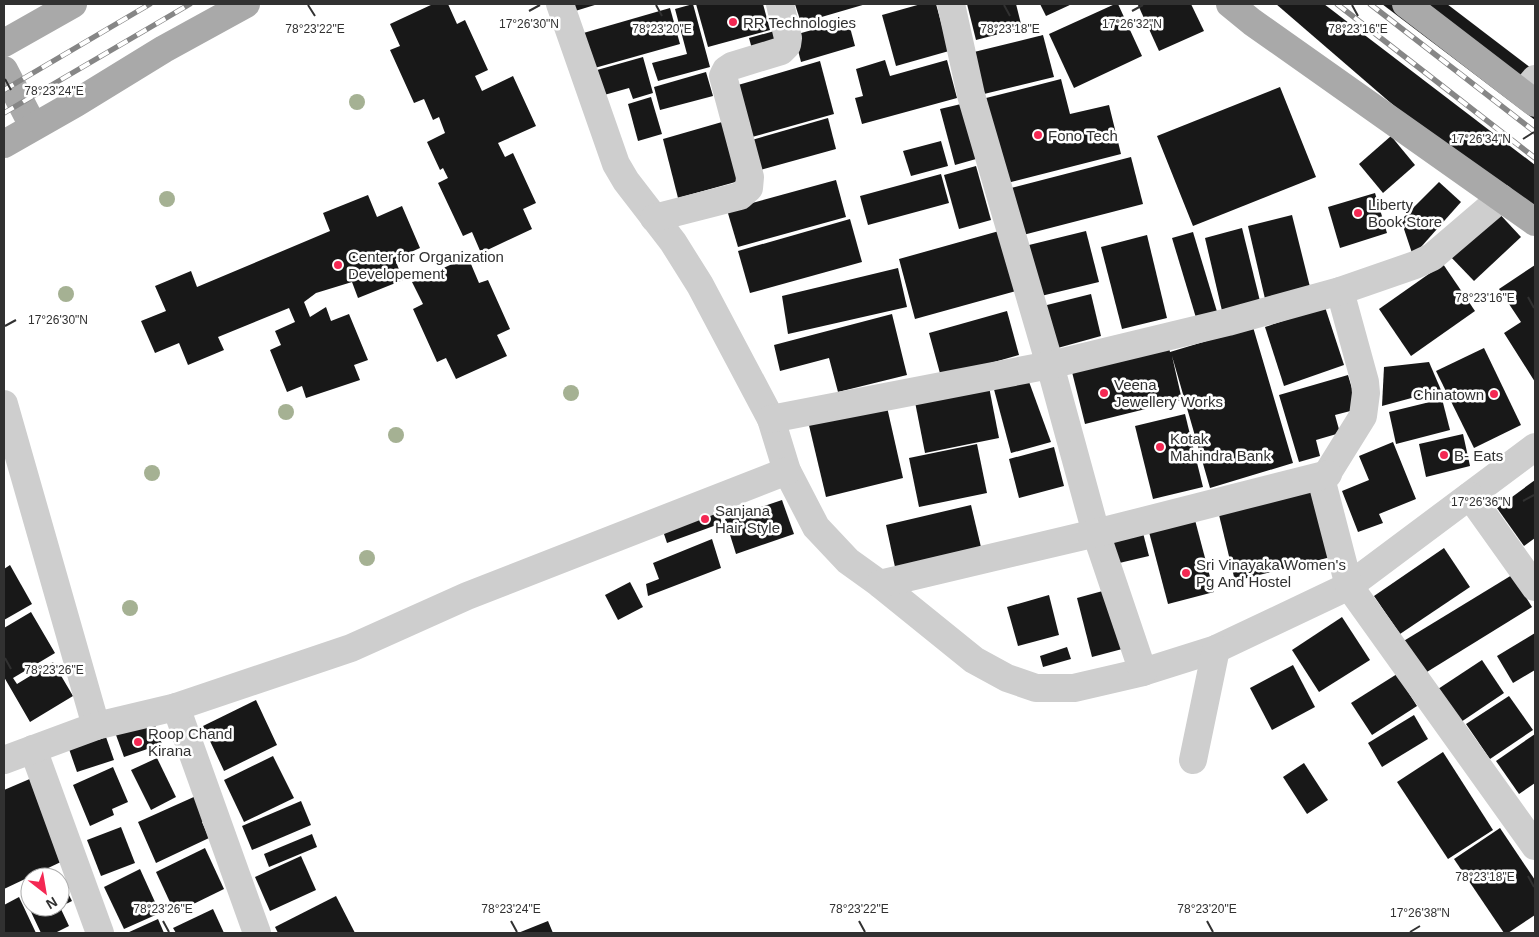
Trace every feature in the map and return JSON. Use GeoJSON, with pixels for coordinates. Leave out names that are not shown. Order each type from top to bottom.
{"type":"FeatureCollection","features":[{"type":"Feature","properties":{"kind":"main road"},"geometry":{"type":"LineString","coordinates":[[4,43],[73,4]]}},
{"type":"Feature","properties":{"kind":"main road"},"geometry":{"type":"LineString","coordinates":[[4,144],[76,103],[164,49],[246,4]]}},
{"type":"Feature","properties":{"kind":"main road"},"geometry":{"type":"LineString","coordinates":[[1230,4],[1260,28],[1535,222]]}},
{"type":"Feature","properties":{"kind":"main road"},"geometry":{"type":"LineString","coordinates":[[1406,4],[1531,91]]}},
{"type":"Feature","properties":{"kind":"main road"},"geometry":{"type":"LineString","coordinates":[[4,70],[33,126]]}},
{"type":"Feature","properties":{"kind":"street"},"geometry":{"type":"LineString","coordinates":[[560,4],[616,164],[626,181],[673,242],[700,285],[771,419],[788,471],[816,527],[848,561],[880,584],[974,660],[1007,678],[1036,688],[1074,688],[1144,672],[1216,649],[1348,586],[1535,447]]}},
{"type":"Feature","properties":{"kind":"street"},"geometry":{"type":"LineString","coordinates":[[654,218],[740,196],[749,188],[750,176],[723,76],[726,70],[732,66],[781,51],[787,45],[788,38],[780,4]]}},
{"type":"Feature","properties":{"kind":"street"},"geometry":{"type":"LineString","coordinates":[[950,4],[971,95],[1050,365],[1096,532],[1144,672]]}},
{"type":"Feature","properties":{"kind":"street"},"geometry":{"type":"LineString","coordinates":[[771,419],[1050,365],[1228,322],[1340,291],[1415,265],[1432,257],[1501,198]]}},
{"type":"Feature","properties":{"kind":"street"},"geometry":{"type":"LineString","coordinates":[[1340,291],[1365,382],[1366,393],[1363,416],[1322,482],[1348,586],[1535,846]]}},
{"type":"Feature","properties":{"kind":"street"},"geometry":{"type":"LineString","coordinates":[[4,404],[96,726]]}},
{"type":"Feature","properties":{"kind":"street"},"geometry":{"type":"LineString","coordinates":[[4,760],[96,726],[176,707],[351,648],[467,596],[788,471]]}},
{"type":"Feature","properties":{"kind":"street"},"geometry":{"type":"LineString","coordinates":[[880,584],[1328,474]]}},
{"type":"Feature","properties":{"kind":"street"},"geometry":{"type":"LineString","coordinates":[[1470,496],[1535,587]]}},
{"type":"Feature","properties":{"kind":"street"},"geometry":{"type":"LineString","coordinates":[[1193,760],[1216,649]]}},
{"type":"Feature","properties":{"kind":"street"},"geometry":{"type":"LineString","coordinates":[[176,707],[257,933]]}},
{"type":"Feature","properties":{"kind":"street"},"geometry":{"type":"LineString","coordinates":[[33,749],[100,933]]}},
{"type":"Feature","properties":{"kind":"building"},"geometry":{"type":"Polygon","coordinates":[[[433,4],[448,4],[457,24],[465,20],[488,70],[475,76],[482,91],[513,76],[536,126],[498,143],[505,157],[513,153],[536,203],[523,209],[532,229],[481,253],[472,232],[463,236],[438,183],[448,178],[443,168],[440,170],[427,142],[445,133],[439,117],[433,120],[424,99],[414,103],[390,50],[400,46],[390,24],[433,4]]]}},
{"type":"Feature","properties":{"kind":"building"},"geometry":{"type":"Polygon","coordinates":[[[570,4],[598,4],[572,12],[570,4]]]}},
{"type":"Feature","properties":{"kind":"building"},"geometry":{"type":"Polygon","coordinates":[[[693,4],[710,67],[658,81],[652,63],[687,54],[675,9],[693,4]]]}},
{"type":"Feature","properties":{"kind":"building"},"geometry":{"type":"Polygon","coordinates":[[[696,4],[763,4],[770,30],[708,47],[696,4]]]}},
{"type":"Feature","properties":{"kind":"building"},"geometry":{"type":"Polygon","coordinates":[[[795,4],[866,4],[801,23],[795,4]]]}},
{"type":"Feature","properties":{"kind":"building"},"geometry":{"type":"Polygon","coordinates":[[[921,4],[936,4],[949,51],[896,66],[882,15],[921,4]]]}},
{"type":"Feature","properties":{"kind":"building"},"geometry":{"type":"Polygon","coordinates":[[[967,4],[1016,4],[1022,28],[976,40],[967,4]]]}},
{"type":"Feature","properties":{"kind":"building"},"geometry":{"type":"Polygon","coordinates":[[[1040,4],[1072,4],[1046,16],[1040,4]]]}},
{"type":"Feature","properties":{"kind":"building"},"geometry":{"type":"Polygon","coordinates":[[[1118,4],[1142,56],[1074,88],[1049,34],[1118,4]]]}},
{"type":"Feature","properties":{"kind":"building"},"geometry":{"type":"Polygon","coordinates":[[[1191,4],[1204,31],[1159,51],[1138,5],[1191,4]]]}},
{"type":"Feature","properties":{"kind":"building"},"geometry":{"type":"Polygon","coordinates":[[[1276,4],[1324,4],[1535,165],[1535,222],[1501,198],[1276,4]]]}},
{"type":"Feature","properties":{"kind":"building"},"geometry":{"type":"Polygon","coordinates":[[[1382,4],[1447,4],[1535,71],[1535,120],[1382,4]]]}},
{"type":"Feature","properties":{"kind":"building"},"geometry":{"type":"Polygon","coordinates":[[[670,8],[680,44],[591,69],[580,34],[670,8]]]}},
{"type":"Feature","properties":{"kind":"building"},"geometry":{"type":"Polygon","coordinates":[[[848,20],[855,46],[801,62],[794,35],[848,20]]]}},
{"type":"Feature","properties":{"kind":"building"},"geometry":{"type":"Polygon","coordinates":[[[778,30],[783,49],[754,56],[749,38],[778,30]]]}},
{"type":"Feature","properties":{"kind":"building"},"geometry":{"type":"Polygon","coordinates":[[[1043,35],[1054,77],[984,94],[974,52],[1043,35]]]}},
{"type":"Feature","properties":{"kind":"building"},"geometry":{"type":"Polygon","coordinates":[[[643,57],[653,93],[633,99],[629,88],[597,97],[590,72],[643,57]]]}},
{"type":"Feature","properties":{"kind":"building"},"geometry":{"type":"Polygon","coordinates":[[[885,60],[890,76],[947,60],[957,98],[862,124],[855,98],[863,96],[856,69],[885,60]]]}},
{"type":"Feature","properties":{"kind":"building"},"geometry":{"type":"Polygon","coordinates":[[[820,61],[834,114],[752,137],[738,85],[820,61]]]}},
{"type":"Feature","properties":{"kind":"building"},"geometry":{"type":"Polygon","coordinates":[[[706,72],[713,96],[660,110],[654,87],[706,72]]]}},
{"type":"Feature","properties":{"kind":"building"},"geometry":{"type":"Polygon","coordinates":[[[1061,79],[1070,114],[1109,105],[1121,154],[1007,183],[986,98],[1061,79]]]}},
{"type":"Feature","properties":{"kind":"building"},"geometry":{"type":"Polygon","coordinates":[[[1280,87],[1316,177],[1193,226],[1157,136],[1280,87]]]}},
{"type":"Feature","properties":{"kind":"building"},"geometry":{"type":"Polygon","coordinates":[[[651,97],[662,134],[638,141],[628,104],[651,97]]]}},
{"type":"Feature","properties":{"kind":"building"},"geometry":{"type":"Polygon","coordinates":[[[961,104],[976,159],[955,165],[940,109],[961,104]]]}},
{"type":"Feature","properties":{"kind":"building"},"geometry":{"type":"Polygon","coordinates":[[[828,118],[836,149],[753,172],[745,142],[828,118]]]}},
{"type":"Feature","properties":{"kind":"building"},"geometry":{"type":"Polygon","coordinates":[[[722,122],[739,181],[678,198],[663,139],[722,122]]]}},
{"type":"Feature","properties":{"kind":"building"},"geometry":{"type":"Polygon","coordinates":[[[1391,136],[1415,165],[1383,193],[1359,164],[1391,136]]]}},
{"type":"Feature","properties":{"kind":"building"},"geometry":{"type":"Polygon","coordinates":[[[941,141],[948,166],[911,176],[903,151],[941,141]]]}},
{"type":"Feature","properties":{"kind":"building"},"geometry":{"type":"Polygon","coordinates":[[[1131,157],[1143,204],[1023,235],[1011,188],[1131,157]]]}},
{"type":"Feature","properties":{"kind":"building"},"geometry":{"type":"Polygon","coordinates":[[[976,166],[991,220],[959,229],[944,175],[976,166]]]}},
{"type":"Feature","properties":{"kind":"building"},"geometry":{"type":"Polygon","coordinates":[[[941,174],[949,203],[868,225],[860,196],[941,174]]]}},
{"type":"Feature","properties":{"kind":"building"},"geometry":{"type":"Polygon","coordinates":[[[836,180],[846,217],[738,247],[727,210],[836,180]]]}},
{"type":"Feature","properties":{"kind":"building"},"geometry":{"type":"Polygon","coordinates":[[[1439,182],[1461,202],[1413,256],[1401,220],[1439,182]]]}},
{"type":"Feature","properties":{"kind":"building"},"geometry":{"type":"Polygon","coordinates":[[[1375,193],[1387,233],[1340,248],[1328,207],[1375,193]]]}},
{"type":"Feature","properties":{"kind":"building"},"geometry":{"type":"Polygon","coordinates":[[[368,195],[377,217],[402,206],[420,248],[395,259],[403,280],[358,298],[352,282],[316,293],[304,302],[310,317],[326,307],[331,321],[349,314],[368,360],[354,365],[360,380],[306,398],[302,386],[287,392],[270,350],[281,345],[275,331],[295,322],[289,308],[218,337],[224,350],[188,365],[179,343],[155,353],[141,321],[166,311],[155,286],[191,271],[197,287],[330,231],[323,213],[368,195]]]}},
{"type":"Feature","properties":{"kind":"building"},"geometry":{"type":"Polygon","coordinates":[[[1495,209],[1521,237],[1474,281],[1448,254],[1495,209]]]}},
{"type":"Feature","properties":{"kind":"building"},"geometry":{"type":"Polygon","coordinates":[[[1292,215],[1311,291],[1266,303],[1248,226],[1292,215]]]}},
{"type":"Feature","properties":{"kind":"building"},"geometry":{"type":"Polygon","coordinates":[[[850,219],[862,262],[750,293],[738,251],[850,219]]]}},
{"type":"Feature","properties":{"kind":"building"},"geometry":{"type":"Polygon","coordinates":[[[1242,228],[1261,305],[1223,315],[1205,238],[1242,228]]]}},
{"type":"Feature","properties":{"kind":"building"},"geometry":{"type":"Polygon","coordinates":[[[999,231],[1016,291],[915,319],[899,259],[999,231]]]}},
{"type":"Feature","properties":{"kind":"building"},"geometry":{"type":"Polygon","coordinates":[[[1086,231],[1099,282],[1041,296],[1029,245],[1086,231]]]}},
{"type":"Feature","properties":{"kind":"building"},"geometry":{"type":"Polygon","coordinates":[[[1193,232],[1218,315],[1197,321],[1172,238],[1193,232]]]}},
{"type":"Feature","properties":{"kind":"building"},"geometry":{"type":"Polygon","coordinates":[[[1147,235],[1167,318],[1122,329],[1101,247],[1147,235]]]}},
{"type":"Feature","properties":{"kind":"building"},"geometry":{"type":"Polygon","coordinates":[[[468,257],[479,283],[488,280],[510,329],[497,335],[507,356],[456,379],[446,358],[437,362],[413,309],[423,304],[412,282],[468,257]]]}},
{"type":"Feature","properties":{"kind":"building"},"geometry":{"type":"Polygon","coordinates":[[[1443,264],[1475,311],[1411,356],[1379,309],[1443,264]]]}},
{"type":"Feature","properties":{"kind":"building"},"geometry":{"type":"Polygon","coordinates":[[[1535,265],[1535,382],[1504,333],[1521,322],[1499,289],[1535,265]]]}},
{"type":"Feature","properties":{"kind":"building"},"geometry":{"type":"Polygon","coordinates":[[[898,268],[907,307],[788,334],[782,296],[898,268]]]}},
{"type":"Feature","properties":{"kind":"building"},"geometry":{"type":"Polygon","coordinates":[[[1091,294],[1101,336],[1054,349],[1043,306],[1091,294]]]}},
{"type":"Feature","properties":{"kind":"building"},"geometry":{"type":"Polygon","coordinates":[[[1325,307],[1344,365],[1284,386],[1265,327],[1325,307]]]}},
{"type":"Feature","properties":{"kind":"building"},"geometry":{"type":"Polygon","coordinates":[[[1007,311],[1019,355],[941,377],[929,333],[1007,311]]]}},
{"type":"Feature","properties":{"kind":"building"},"geometry":{"type":"Polygon","coordinates":[[[892,314],[907,375],[838,392],[829,358],[780,371],[774,345],[892,314]]]}},
{"type":"Feature","properties":{"kind":"building"},"geometry":{"type":"Polygon","coordinates":[[[1253,327],[1293,463],[1210,488],[1172,356],[1182,400],[1085,424],[1070,364],[1167,340],[1170,352],[1253,327]]]}},
{"type":"Feature","properties":{"kind":"building"},"geometry":{"type":"Polygon","coordinates":[[[1484,348],[1521,425],[1474,448],[1436,371],[1484,348]]]}},
{"type":"Feature","properties":{"kind":"building"},"geometry":{"type":"Polygon","coordinates":[[[1429,362],[1441,390],[1382,406],[1384,367],[1429,362]]]}},
{"type":"Feature","properties":{"kind":"building"},"geometry":{"type":"Polygon","coordinates":[[[1348,375],[1358,409],[1335,415],[1340,433],[1316,440],[1320,456],[1299,462],[1279,395],[1348,375]]]}},
{"type":"Feature","properties":{"kind":"building"},"geometry":{"type":"Polygon","coordinates":[[[1028,379],[1051,442],[1011,453],[992,382],[1028,379]]]}},
{"type":"Feature","properties":{"kind":"building"},"geometry":{"type":"Polygon","coordinates":[[[989,387],[999,438],[925,453],[915,402],[989,387]]]}},
{"type":"Feature","properties":{"kind":"building"},"geometry":{"type":"Polygon","coordinates":[[[1442,399],[1450,430],[1396,444],[1389,412],[1442,399]]]}},
{"type":"Feature","properties":{"kind":"building"},"geometry":{"type":"Polygon","coordinates":[[[887,407],[903,478],[826,497],[807,417],[887,407]]]}},
{"type":"Feature","properties":{"kind":"building"},"geometry":{"type":"Polygon","coordinates":[[[1185,414],[1203,487],[1153,499],[1135,426],[1185,414]]]}},
{"type":"Feature","properties":{"kind":"building"},"geometry":{"type":"Polygon","coordinates":[[[1463,434],[1470,466],[1426,477],[1419,444],[1463,434]]]}},
{"type":"Feature","properties":{"kind":"building"},"geometry":{"type":"Polygon","coordinates":[[[1393,442],[1416,499],[1379,514],[1383,523],[1358,532],[1342,491],[1369,480],[1359,456],[1393,442]]]}},
{"type":"Feature","properties":{"kind":"building"},"geometry":{"type":"Polygon","coordinates":[[[977,444],[987,493],[919,507],[909,458],[977,444]]]}},
{"type":"Feature","properties":{"kind":"building"},"geometry":{"type":"Polygon","coordinates":[[[1054,447],[1064,486],[1019,498],[1009,459],[1054,447]]]}},
{"type":"Feature","properties":{"kind":"building"},"geometry":{"type":"Polygon","coordinates":[[[1535,480],[1535,538],[1524,546],[1497,508],[1535,480]]]}},
{"type":"Feature","properties":{"kind":"building"},"geometry":{"type":"Polygon","coordinates":[[[1318,489],[1335,556],[1235,581],[1219,515],[1318,489]]]}},
{"type":"Feature","properties":{"kind":"building"},"geometry":{"type":"Polygon","coordinates":[[[782,500],[794,534],[736,554],[725,519],[782,500]]]}},
{"type":"Feature","properties":{"kind":"building"},"geometry":{"type":"Polygon","coordinates":[[[971,505],[981,547],[895,567],[886,525],[971,505]]]}},
{"type":"Feature","properties":{"kind":"building"},"geometry":{"type":"Polygon","coordinates":[[[717,508],[722,523],[667,543],[662,528],[717,508]]]}},
{"type":"Feature","properties":{"kind":"building"},"geometry":{"type":"Polygon","coordinates":[[[1195,520],[1214,592],[1168,604],[1149,532],[1195,520]]]}},
{"type":"Feature","properties":{"kind":"building"},"geometry":{"type":"Polygon","coordinates":[[[1143,533],[1149,556],[1115,564],[1110,541],[1143,533]]]}},
{"type":"Feature","properties":{"kind":"building"},"geometry":{"type":"Polygon","coordinates":[[[712,539],[721,568],[648,596],[646,584],[659,579],[653,563],[712,539]]]}},
{"type":"Feature","properties":{"kind":"building"},"geometry":{"type":"Polygon","coordinates":[[[1444,548],[1470,587],[1400,634],[1374,596],[1444,548]]]}},
{"type":"Feature","properties":{"kind":"building"},"geometry":{"type":"Polygon","coordinates":[[[10,565],[32,604],[4,620],[4,569],[10,565]]]}},
{"type":"Feature","properties":{"kind":"building"},"geometry":{"type":"Polygon","coordinates":[[[1512,575],[1532,607],[1422,675],[1402,642],[1512,575]]]}},
{"type":"Feature","properties":{"kind":"building"},"geometry":{"type":"Polygon","coordinates":[[[630,582],[643,607],[618,620],[605,595],[630,582]]]}},
{"type":"Feature","properties":{"kind":"building"},"geometry":{"type":"Polygon","coordinates":[[[1110,589],[1126,648],[1092,657],[1077,598],[1110,589]]]}},
{"type":"Feature","properties":{"kind":"building"},"geometry":{"type":"Polygon","coordinates":[[[1049,595],[1059,635],[1018,646],[1007,607],[1049,595]]]}},
{"type":"Feature","properties":{"kind":"building"},"geometry":{"type":"Polygon","coordinates":[[[31,612],[55,653],[13,678],[17,684],[53,662],[73,696],[30,722],[4,677],[4,628],[31,612]]]}},
{"type":"Feature","properties":{"kind":"building"},"geometry":{"type":"Polygon","coordinates":[[[1342,617],[1370,660],[1319,692],[1292,650],[1342,617]]]}},
{"type":"Feature","properties":{"kind":"building"},"geometry":{"type":"Polygon","coordinates":[[[1535,633],[1535,670],[1513,683],[1497,656],[1535,633]]]}},
{"type":"Feature","properties":{"kind":"building"},"geometry":{"type":"Polygon","coordinates":[[[1067,647],[1071,659],[1043,667],[1040,656],[1067,647]]]}},
{"type":"Feature","properties":{"kind":"building"},"geometry":{"type":"Polygon","coordinates":[[[1482,660],[1504,693],[1461,722],[1438,689],[1482,660]]]}},
{"type":"Feature","properties":{"kind":"building"},"geometry":{"type":"Polygon","coordinates":[[[1293,665],[1315,707],[1272,730],[1250,688],[1293,665]]]}},
{"type":"Feature","properties":{"kind":"building"},"geometry":{"type":"Polygon","coordinates":[[[1397,674],[1417,706],[1372,735],[1351,703],[1397,674]]]}},
{"type":"Feature","properties":{"kind":"building"},"geometry":{"type":"Polygon","coordinates":[[[1509,696],[1533,730],[1490,759],[1466,724],[1509,696]]]}},
{"type":"Feature","properties":{"kind":"building"},"geometry":{"type":"Polygon","coordinates":[[[256,700],[277,745],[224,771],[203,726],[256,700]]]}},
{"type":"Feature","properties":{"kind":"building"},"geometry":{"type":"Polygon","coordinates":[[[1414,715],[1428,739],[1382,767],[1368,743],[1414,715]]]}},
{"type":"Feature","properties":{"kind":"building"},"geometry":{"type":"Polygon","coordinates":[[[154,722],[162,744],[124,757],[116,735],[154,722]]]}},
{"type":"Feature","properties":{"kind":"building"},"geometry":{"type":"Polygon","coordinates":[[[1535,734],[1535,783],[1519,794],[1496,761],[1535,734]]]}},
{"type":"Feature","properties":{"kind":"building"},"geometry":{"type":"Polygon","coordinates":[[[106,737],[114,760],[77,772],[69,749],[106,737]]]}},
{"type":"Feature","properties":{"kind":"building"},"geometry":{"type":"Polygon","coordinates":[[[1443,752],[1493,830],[1448,859],[1397,782],[1443,752]]]}},
{"type":"Feature","properties":{"kind":"building"},"geometry":{"type":"Polygon","coordinates":[[[273,756],[294,798],[244,822],[224,780],[273,756]]]}},
{"type":"Feature","properties":{"kind":"building"},"geometry":{"type":"Polygon","coordinates":[[[157,758],[176,797],[151,810],[131,770],[157,758]]]}},
{"type":"Feature","properties":{"kind":"building"},"geometry":{"type":"Polygon","coordinates":[[[1304,763],[1328,800],[1307,814],[1283,777],[1304,763]]]}},
{"type":"Feature","properties":{"kind":"building"},"geometry":{"type":"Polygon","coordinates":[[[113,767],[128,802],[112,809],[114,815],[90,826],[73,785],[113,767]]]}},
{"type":"Feature","properties":{"kind":"building"},"geometry":{"type":"Polygon","coordinates":[[[32,778],[65,860],[50,867],[20,867],[20,881],[4,889],[4,790],[32,778]]]}},
{"type":"Feature","properties":{"kind":"building"},"geometry":{"type":"Polygon","coordinates":[[[196,796],[206,820],[202,822],[209,838],[156,863],[138,822],[196,796]]]}},
{"type":"Feature","properties":{"kind":"building"},"geometry":{"type":"Polygon","coordinates":[[[301,801],[311,825],[252,850],[242,826],[301,801]]]}},
{"type":"Feature","properties":{"kind":"building"},"geometry":{"type":"Polygon","coordinates":[[[121,827],[135,863],[101,876],[87,840],[121,827]]]}},
{"type":"Feature","properties":{"kind":"building"},"geometry":{"type":"Polygon","coordinates":[[[1500,828],[1535,880],[1535,915],[1508,933],[1504,933],[1454,859],[1500,828]]]}},
{"type":"Feature","properties":{"kind":"building"},"geometry":{"type":"Polygon","coordinates":[[[312,834],[317,847],[269,867],[264,854],[312,834]]]}},
{"type":"Feature","properties":{"kind":"building"},"geometry":{"type":"Polygon","coordinates":[[[205,848],[224,889],[175,913],[156,872],[205,848]]]}},
{"type":"Feature","properties":{"kind":"building"},"geometry":{"type":"Polygon","coordinates":[[[301,856],[316,890],[270,911],[255,877],[301,856]]]}},
{"type":"Feature","properties":{"kind":"building"},"geometry":{"type":"Polygon","coordinates":[[[140,869],[160,913],[124,929],[104,887],[140,869]]]}},
{"type":"Feature","properties":{"kind":"building"},"geometry":{"type":"Polygon","coordinates":[[[336,896],[355,933],[278,933],[275,927],[336,896]]]}},
{"type":"Feature","properties":{"kind":"building"},"geometry":{"type":"Polygon","coordinates":[[[19,897],[20,917],[28,917],[36,933],[4,933],[4,905],[19,897]]]}},
{"type":"Feature","properties":{"kind":"building"},"geometry":{"type":"Polygon","coordinates":[[[213,909],[224,933],[176,933],[173,928],[213,909]]]}},
{"type":"Feature","properties":{"kind":"building"},"geometry":{"type":"Polygon","coordinates":[[[33,917],[65,917],[69,926],[55,933],[41,933],[33,917]]]}},
{"type":"Feature","properties":{"kind":"building"},"geometry":{"type":"Polygon","coordinates":[[[158,919],[164,933],[127,933],[158,919]]]}},
{"type":"Feature","properties":{"kind":"building"},"geometry":{"type":"Polygon","coordinates":[[[548,921],[553,933],[518,933],[548,921]]]}},
{"type":"Feature","properties":{"kind":"railway"},"geometry":{"type":"LineString","coordinates":[[4,90],[150,4]]}},
{"type":"Feature","properties":{"kind":"railway"},"geometry":{"type":"LineString","coordinates":[[4,113],[190,4]]}},
{"type":"Feature","properties":{"kind":"railway"},"geometry":{"type":"LineString","coordinates":[[1337,4],[1535,158]]}},
{"type":"Feature","properties":{"kind":"railway"},"geometry":{"type":"LineString","coordinates":[[1370,4],[1535,132]]}},
{"type":"Feature","properties":{"kind":"place","name":"RR Technologies"},"geometry":{"type":"Point","coordinates":[733,22]}},
{"type":"Feature","properties":{"kind":"place","name":"Fono Tech"},"geometry":{"type":"Point","coordinates":[1038,135]}},
{"type":"Feature","properties":{"kind":"place","name":"Liberty Book Store"},"geometry":{"type":"Point","coordinates":[1358,213]}},
{"type":"Feature","properties":{"kind":"place","name":"Center for Organization Developement"},"geometry":{"type":"Point","coordinates":[338,265]}},
{"type":"Feature","properties":{"kind":"place","name":"Veena Jewellery Works"},"geometry":{"type":"Point","coordinates":[1104,393]}},
{"type":"Feature","properties":{"kind":"place","name":"Chinatown"},"geometry":{"type":"Point","coordinates":[1494,394]}},
{"type":"Feature","properties":{"kind":"place","name":"Kotak Mahindra Bank"},"geometry":{"type":"Point","coordinates":[1160,447]}},
{"type":"Feature","properties":{"kind":"place","name":"B- Eats"},"geometry":{"type":"Point","coordinates":[1444,455]}},
{"type":"Feature","properties":{"kind":"place","name":"Sanjana Hair Style"},"geometry":{"type":"Point","coordinates":[705,519]}},
{"type":"Feature","properties":{"kind":"place","name":"Sri Vinayaka Women's Pg And Hostel"},"geometry":{"type":"Point","coordinates":[1186,573]}},
{"type":"Feature","properties":{"kind":"place","name":"Roop Chand Kirana"},"geometry":{"type":"Point","coordinates":[138,742]}}]}
